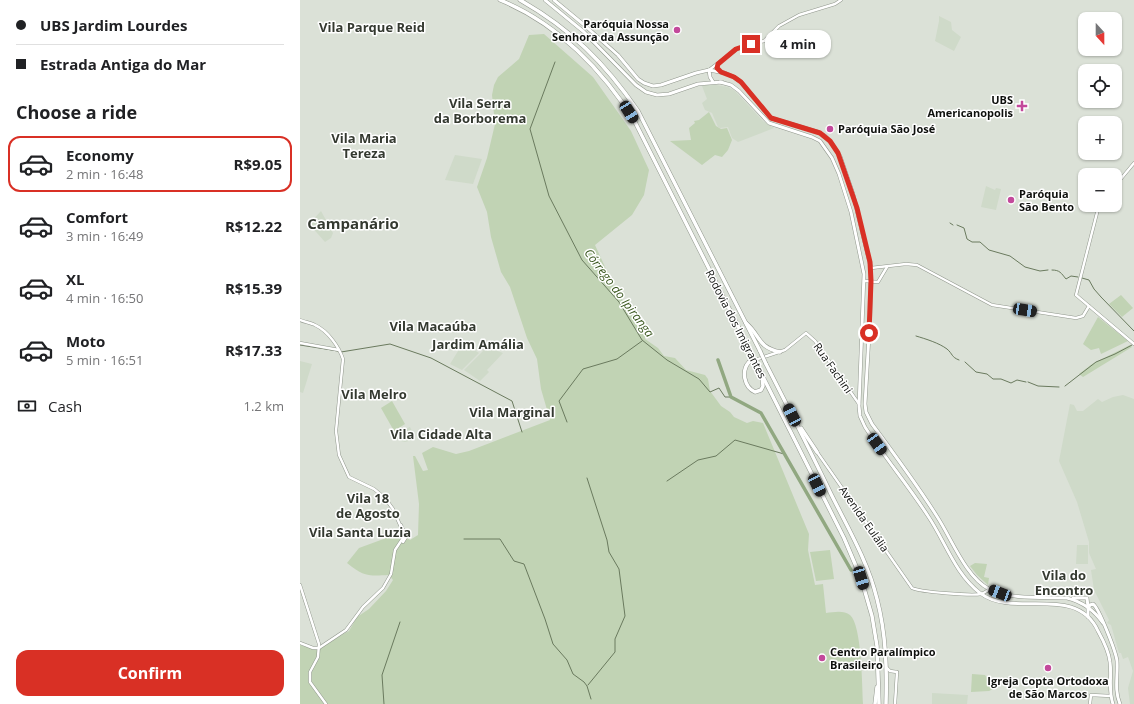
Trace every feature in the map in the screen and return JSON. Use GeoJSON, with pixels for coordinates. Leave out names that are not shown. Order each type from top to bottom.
{"type":"FeatureCollection","features":[{"type":"Feature","properties":{"kind":"highway","name":"Rodovia dos Imigrantes"},"geometry":{"type":"LineString","coordinates":[[500,0],[525,12],[556,33],[588,62],[623,103],[635,122],[844,538],[859,572],[872,616],[877,646],[879,704]]}},
{"type":"Feature","properties":{"kind":"highway","name":"Rodovia dos Imigrantes"},"geometry":{"type":"LineString","coordinates":[[520,0],[552,20],[588,49],[617,81],[634,104],[644,121],[792,415],[866,567],[877,598],[885,642],[887,668],[886,704]]}},
{"type":"Feature","properties":{"kind":"highway"},"geometry":{"type":"LineString","coordinates":[[744,321],[750,326],[764,346],[780,352]]}},
{"type":"Feature","properties":{"kind":"highway"},"geometry":{"type":"LineString","coordinates":[[749,362],[744,368],[744,373],[750,389],[756,392],[761,390],[763,386],[762,376]]}},
{"type":"Feature","properties":{"kind":"highway"},"geometry":{"type":"LineString","coordinates":[[792,415],[817,452]]}},
{"type":"Feature","properties":{"kind":"highway"},"geometry":{"type":"LineString","coordinates":[[875,704],[878,672]]}},
{"type":"Feature","properties":{"kind":"main road"},"geometry":{"type":"LineString","coordinates":[[545,0],[589,37],[636,85],[646,92],[657,95],[669,94],[698,84],[713,82],[725,82],[737,87],[741,82]]}},
{"type":"Feature","properties":{"kind":"main road"},"geometry":{"type":"LineString","coordinates":[[554,0],[579,20],[618,56],[638,79],[644,83],[653,86],[661,85],[709,70],[721,72],[734,77],[741,82],[771,118],[818,132],[827,138],[840,156],[855,201],[871,268],[866,404],[868,418],[932,509],[978,581],[990,589],[1008,595],[1087,598],[1088,617]]}},
{"type":"Feature","properties":{"kind":"main road"},"geometry":{"type":"LineString","coordinates":[[709,70],[710,77],[713,82]]}},
{"type":"Feature","properties":{"kind":"main road"},"geometry":{"type":"LineString","coordinates":[[720,82],[731,85],[739,91],[765,119],[780,127],[812,138],[821,143],[828,152],[839,174],[851,212],[865,267],[871,268]]}},
{"type":"Feature","properties":{"kind":"main road"},"geometry":{"type":"LineString","coordinates":[[862,258],[864,281],[859,404],[860,416],[869,434],[929,517],[961,573],[981,594],[992,599],[1006,602],[1066,606],[1075,608],[1088,617],[1097,628],[1110,659],[1111,696],[1113,704]]}},
{"type":"Feature","properties":{"kind":"main road"},"geometry":{"type":"LineString","coordinates":[[1067,598],[1078,601],[1088,607],[1097,614],[1103,623]]}},
{"type":"Feature","properties":{"kind":"main road"},"geometry":{"type":"LineString","coordinates":[[1088,607],[1092,604],[1095,606],[1116,657],[1116,691],[1120,704]]}},
{"type":"Feature","properties":{"kind":"street"},"geometry":{"type":"LineString","coordinates":[[709,70],[739,48],[764,41],[779,26],[799,15],[835,4],[841,0]]}},
{"type":"Feature","properties":{"kind":"street"},"geometry":{"type":"LineString","coordinates":[[718,64],[717,68],[721,72]]}},
{"type":"Feature","properties":{"kind":"street"},"geometry":{"type":"LineString","coordinates":[[1122,178],[1134,163]]}},
{"type":"Feature","properties":{"kind":"street"},"geometry":{"type":"LineString","coordinates":[[1097,212],[1076,295],[1134,344]]}},
{"type":"Feature","properties":{"kind":"street"},"geometry":{"type":"LineString","coordinates":[[871,268],[906,264],[917,265],[992,305],[1076,318],[1083,316],[1089,306]]}},
{"type":"Feature","properties":{"kind":"street"},"geometry":{"type":"LineString","coordinates":[[864,281],[878,282],[887,266]]}},
{"type":"Feature","properties":{"kind":"street"},"geometry":{"type":"LineString","coordinates":[[882,267],[884,272]]}},
{"type":"Feature","properties":{"kind":"street"},"geometry":{"type":"LineString","coordinates":[[300,320],[316,325],[330,338],[339,350],[343,359],[336,426],[338,449],[348,475],[351,479],[380,493],[390,504],[404,536],[395,552],[391,574],[383,588],[363,607],[350,627],[319,648],[314,648],[300,643]]}},
{"type":"Feature","properties":{"kind":"street","name":"Rua Fachini"},"geometry":{"type":"LineString","coordinates":[[780,352],[788,348],[806,333],[815,341],[859,404]]}},
{"type":"Feature","properties":{"kind":"street"},"geometry":{"type":"LineString","coordinates":[[300,343],[339,350]]}},
{"type":"Feature","properties":{"kind":"street"},"geometry":{"type":"LineString","coordinates":[[749,362],[780,352]]}},
{"type":"Feature","properties":{"kind":"street","name":"Avenida Eulália"},"geometry":{"type":"LineString","coordinates":[[817,452],[910,586],[914,589],[928,591],[981,594]]}},
{"type":"Feature","properties":{"kind":"street"},"geometry":{"type":"LineString","coordinates":[[300,585],[319,648],[318,656],[309,676],[313,686],[326,704]]}},
{"type":"Feature","properties":{"kind":"street"},"geometry":{"type":"LineString","coordinates":[[981,594],[990,589]]}},
{"type":"Feature","properties":{"kind":"street"},"geometry":{"type":"LineString","coordinates":[[887,668],[890,671],[897,672]]}},
{"type":"Feature","properties":{"kind":"street"},"geometry":{"type":"LineString","coordinates":[[887,676],[897,672]]}},
{"type":"Feature","properties":{"kind":"street"},"geometry":{"type":"LineString","coordinates":[[895,704],[897,672]]}},
{"type":"Feature","properties":{"kind":"street"},"geometry":{"type":"LineString","coordinates":[[1090,704],[1091,695],[1111,696]]}},
{"type":"Feature","properties":{"kind":"shaded area"},"geometry":{"type":"Polygon","coordinates":[[[939,16],[951,22],[952,30],[961,37],[954,51],[935,41],[939,16]]]}},
{"type":"Feature","properties":{"kind":"shaded area"},"geometry":{"type":"Polygon","coordinates":[[[710,84],[728,87],[735,91],[763,121],[774,128],[738,142],[732,138],[728,127],[718,127],[712,113],[705,110],[702,103],[707,99],[702,86],[710,84]]]}},
{"type":"Feature","properties":{"kind":"shaded area"},"geometry":{"type":"Polygon","coordinates":[[[455,155],[482,159],[473,184],[445,180],[455,155]]]}},
{"type":"Feature","properties":{"kind":"shaded area"},"geometry":{"type":"Polygon","coordinates":[[[986,186],[995,190],[996,188],[1001,189],[996,210],[981,207],[986,186]]]}},
{"type":"Feature","properties":{"kind":"shaded area"},"geometry":{"type":"Polygon","coordinates":[[[321,211],[333,233],[331,238],[325,242],[309,224],[321,211]]]}},
{"type":"Feature","properties":{"kind":"shaded area"},"geometry":{"type":"Polygon","coordinates":[[[463,343],[479,353],[462,370],[450,364],[463,343]]]}},
{"type":"Feature","properties":{"kind":"shaded area"},"geometry":{"type":"Polygon","coordinates":[[[487,347],[503,353],[487,370],[489,372],[480,381],[464,370],[487,347]]]}},
{"type":"Feature","properties":{"kind":"shaded area"},"geometry":{"type":"Polygon","coordinates":[[[300,361],[312,364],[303,393],[300,392],[300,361]]]}},
{"type":"Feature","properties":{"kind":"shaded area"},"geometry":{"type":"Polygon","coordinates":[[[1123,395],[1134,399],[1134,704],[1130,704],[1128,688],[1133,671],[1128,657],[1123,659],[1121,653],[1119,653],[1111,625],[1107,623],[1109,620],[1094,590],[1091,570],[1096,569],[1089,553],[1089,542],[1077,502],[1059,461],[1070,404],[1074,405],[1077,411],[1083,411],[1098,399],[1102,402],[1113,397],[1123,395]]]}},
{"type":"Feature","properties":{"kind":"shaded area"},"geometry":{"type":"Polygon","coordinates":[[[410,427],[414,435],[412,440],[405,442],[396,437],[395,434],[410,427]]]}},
{"type":"Feature","properties":{"kind":"shaded area"},"geometry":{"type":"Polygon","coordinates":[[[1077,545],[1088,545],[1088,564],[1076,564],[1077,545]]]}},
{"type":"Feature","properties":{"kind":"shaded area"},"geometry":{"type":"Polygon","coordinates":[[[932,693],[968,695],[967,704],[932,704],[932,693]]]}},
{"type":"Feature","properties":{"kind":"green space"},"geometry":{"type":"Polygon","coordinates":[[[544,34],[593,77],[631,131],[649,170],[644,195],[632,215],[595,245],[617,293],[645,328],[645,339],[658,348],[664,356],[675,358],[686,370],[705,375],[708,379],[710,391],[721,406],[730,412],[734,417],[747,423],[753,421],[763,423],[809,534],[808,550],[815,585],[823,584],[826,613],[845,612],[850,615],[854,621],[859,643],[863,704],[300,704],[300,645],[317,650],[349,631],[357,617],[369,609],[386,591],[393,580],[389,575],[367,575],[358,571],[347,563],[359,548],[389,537],[397,532],[401,532],[410,540],[418,535],[419,504],[413,456],[415,456],[423,471],[428,470],[422,453],[433,447],[456,454],[469,451],[550,420],[541,389],[537,359],[527,338],[510,287],[501,272],[491,237],[487,212],[477,187],[487,158],[495,124],[492,95],[494,85],[498,77],[519,59],[529,35],[544,34]]]}},
{"type":"Feature","properties":{"kind":"green space"},"geometry":{"type":"Polygon","coordinates":[[[709,112],[716,126],[721,129],[727,128],[732,140],[728,150],[722,157],[715,155],[702,165],[670,141],[691,140],[689,128],[695,123],[694,121],[699,120],[709,112]]]}},
{"type":"Feature","properties":{"kind":"green space"},"geometry":{"type":"Polygon","coordinates":[[[1121,295],[1133,308],[1122,317],[1109,304],[1121,295]]]}},
{"type":"Feature","properties":{"kind":"green space"},"geometry":{"type":"Polygon","coordinates":[[[1098,317],[1128,341],[1101,354],[1099,348],[1091,350],[1083,344],[1098,317]]]}},
{"type":"Feature","properties":{"kind":"green space"},"geometry":{"type":"Polygon","coordinates":[[[1130,345],[1132,347],[1083,377],[1079,374],[1092,364],[1130,345]]]}},
{"type":"Feature","properties":{"kind":"green space"},"geometry":{"type":"Polygon","coordinates":[[[392,401],[405,424],[394,431],[381,408],[392,401]]]}},
{"type":"Feature","properties":{"kind":"green space"},"geometry":{"type":"Polygon","coordinates":[[[830,550],[834,579],[816,581],[810,552],[830,550]]]}},
{"type":"Feature","properties":{"kind":"green space"},"geometry":{"type":"Polygon","coordinates":[[[975,563],[987,564],[984,577],[989,578],[988,585],[970,566],[975,563]]]}},
{"type":"Feature","properties":{"kind":"green space"},"geometry":{"type":"Polygon","coordinates":[[[972,674],[985,675],[995,688],[989,691],[971,692],[972,674]]]}},
{"type":"Feature","properties":{"kind":"waterway","name":"Córrego do Ipiranga"},"geometry":{"type":"LineString","coordinates":[[555,62],[530,129],[549,196],[582,260],[619,302],[642,340],[667,360],[699,379],[710,392],[719,388],[725,397],[731,397]]}},
{"type":"Feature","properties":{"kind":"waterway"},"geometry":{"type":"LineString","coordinates":[[957,225],[964,228],[967,239],[972,242],[980,242],[989,250],[1010,256],[1025,267],[1040,271],[1048,270]]}},
{"type":"Feature","properties":{"kind":"waterway"},"geometry":{"type":"LineString","coordinates":[[1052,270],[1059,271],[1066,279],[1071,276],[1078,277]]}},
{"type":"Feature","properties":{"kind":"waterway"},"geometry":{"type":"LineString","coordinates":[[1082,278],[1089,280],[1101,297],[1134,331]]}},
{"type":"Feature","properties":{"kind":"waterway"},"geometry":{"type":"LineString","coordinates":[[916,336],[944,347],[959,360]]}},
{"type":"Feature","properties":{"kind":"waterway"},"geometry":{"type":"LineString","coordinates":[[567,422],[559,401],[583,369],[617,359],[642,341]]}},
{"type":"Feature","properties":{"kind":"waterway"},"geometry":{"type":"LineString","coordinates":[[341,352],[390,344],[431,358],[512,401],[522,432]]}},
{"type":"Feature","properties":{"kind":"waterway"},"geometry":{"type":"LineString","coordinates":[[300,345],[338,351]]}},
{"type":"Feature","properties":{"kind":"waterway"},"geometry":{"type":"LineString","coordinates":[[1065,386],[1096,362],[1132,345]]}},
{"type":"Feature","properties":{"kind":"waterway"},"geometry":{"type":"LineString","coordinates":[[718,360],[731,397],[761,413],[851,570]]}},
{"type":"Feature","properties":{"kind":"waterway"},"geometry":{"type":"LineString","coordinates":[[965,362],[976,372],[987,374],[993,379],[1001,379],[1011,383],[1017,380],[1026,382]]}},
{"type":"Feature","properties":{"kind":"waterway"},"geometry":{"type":"LineString","coordinates":[[1028,382],[1038,386],[1059,387]]}},
{"type":"Feature","properties":{"kind":"waterway"},"geometry":{"type":"LineString","coordinates":[[667,481],[698,460],[716,456],[735,440],[784,454]]}},
{"type":"Feature","properties":{"kind":"waterway"},"geometry":{"type":"LineString","coordinates":[[587,478],[607,540],[609,552],[619,569],[625,616],[615,639],[615,652],[588,685]]}},
{"type":"Feature","properties":{"kind":"waterway"},"geometry":{"type":"LineString","coordinates":[[464,539],[500,539],[514,561],[524,564],[553,644],[567,660],[573,674],[587,686],[591,699]]}},
{"type":"Feature","properties":{"kind":"waterway"},"geometry":{"type":"LineString","coordinates":[[384,704],[382,675],[400,622]]}},
{"type":"Feature","properties":{"kind":"place","name":"Paróquia Nossa Senhora da Assunção"},"geometry":{"type":"Point","coordinates":[677,30]}},
{"type":"Feature","properties":{"kind":"place","name":"UBS Americanopolis"},"geometry":{"type":"Point","coordinates":[1022,106]}},
{"type":"Feature","properties":{"kind":"place","name":"Paróquia São José"},"geometry":{"type":"Point","coordinates":[830,129]}},
{"type":"Feature","properties":{"kind":"place","name":"Paróquia São Bento"},"geometry":{"type":"Point","coordinates":[1011,200]}},
{"type":"Feature","properties":{"kind":"place","name":"Centro Paralímpico Brasileiro"},"geometry":{"type":"Point","coordinates":[822,658]}},
{"type":"Feature","properties":{"kind":"place","name":"Igreja Copta Ortodoxa de São Marcos"},"geometry":{"type":"Point","coordinates":[1048,668]}},
{"type":"Feature","properties":{"kind":"district","name":"Vila Parque Reid"},"geometry":{"type":"Point","coordinates":[372,27]}},
{"type":"Feature","properties":{"kind":"district","name":"Vila Serra da Borborema"},"geometry":{"type":"Point","coordinates":[480,110]}},
{"type":"Feature","properties":{"kind":"district","name":"Vila Maria Tereza"},"geometry":{"type":"Point","coordinates":[364,146]}},
{"type":"Feature","properties":{"kind":"district","name":"Campanário"},"geometry":{"type":"Point","coordinates":[353,224]}},
{"type":"Feature","properties":{"kind":"district","name":"Vila Macaúba"},"geometry":{"type":"Point","coordinates":[433,326]}},
{"type":"Feature","properties":{"kind":"district","name":"Jardim Amália"},"geometry":{"type":"Point","coordinates":[478,344]}},
{"type":"Feature","properties":{"kind":"district","name":"Vila Melro"},"geometry":{"type":"Point","coordinates":[374,394]}},
{"type":"Feature","properties":{"kind":"district","name":"Vila Marginal"},"geometry":{"type":"Point","coordinates":[512,412]}},
{"type":"Feature","properties":{"kind":"district","name":"Vila Cidade Alta"},"geometry":{"type":"Point","coordinates":[441,434]}},
{"type":"Feature","properties":{"kind":"district","name":"Vila 18 de Agosto"},"geometry":{"type":"Point","coordinates":[368,506]}},
{"type":"Feature","properties":{"kind":"district","name":"Vila Santa Luzia"},"geometry":{"type":"Point","coordinates":[360,532]}},
{"type":"Feature","properties":{"kind":"district","name":"Vila do Encontro"},"geometry":{"type":"Point","coordinates":[1064,582]}},
{"type":"Feature","properties":{"kind":"route"},"geometry":{"type":"LineString","coordinates":[[751,44],[736,49],[718,64],[717,68],[721,72],[729,74],[741,82],[771,118],[820,133],[830,141],[838,153],[857,208],[870,262],[871,281],[869,333]]}}]}
